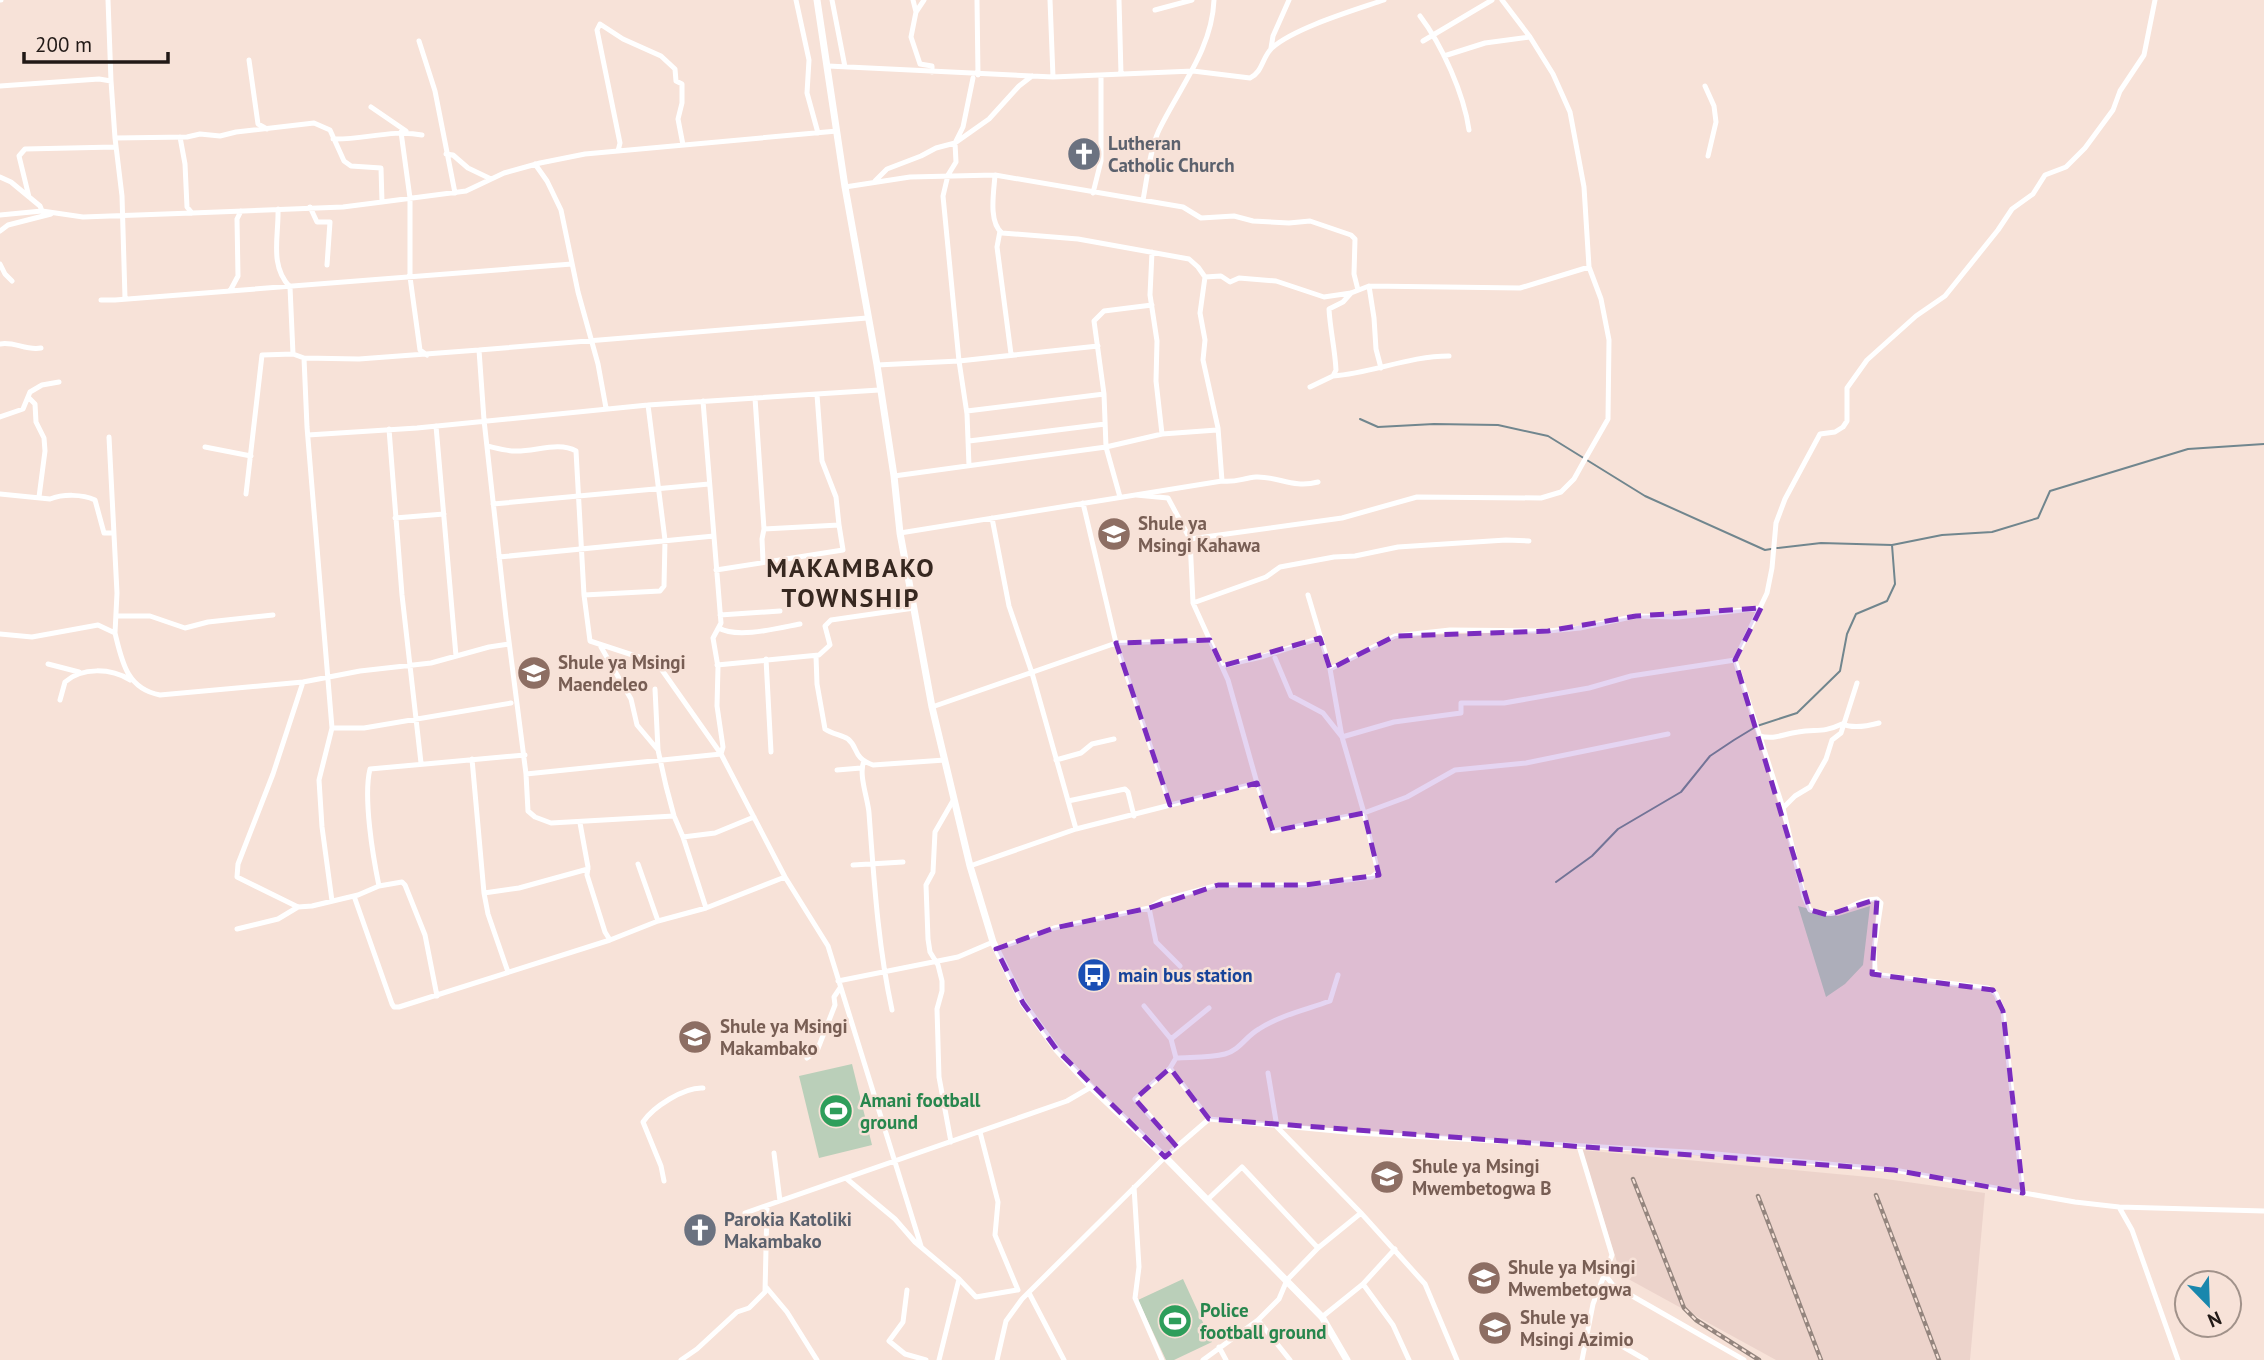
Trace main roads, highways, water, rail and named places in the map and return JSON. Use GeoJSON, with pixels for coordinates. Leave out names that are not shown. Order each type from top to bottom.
{"type":"FeatureCollection","features":[{"type":"Feature","properties":{"kind":"highway"},"geometry":{"type":"LineString","coordinates":[[817,0],[845,187],[877,365],[900,533],[932,707],[970,866],[995,946],[1023,1003],[1057,1050],[1322,1317],[1347,1360]]}},
{"type":"Feature","properties":{"kind":"waterway"},"geometry":{"type":"LineString","coordinates":[[1360,419],[1378,427],[1498,425],[1548,436],[1645,496],[1765,550],[1771,549]]}},
{"type":"Feature","properties":{"kind":"waterway"},"geometry":{"type":"LineString","coordinates":[[1777,548],[1821,543],[1892,545],[1942,535],[1992,532],[2038,518],[2050,491],[2188,449],[2264,444]]}},
{"type":"Feature","properties":{"kind":"waterway"},"geometry":{"type":"LineString","coordinates":[[1556,882],[1592,856],[1618,829],[1681,792],[1710,756],[1757,726],[1797,713],[1840,671],[1847,634],[1856,614],[1887,601],[1895,584],[1892,545]]}},
{"type":"Feature","properties":{"kind":"railway"},"geometry":{"type":"LineString","coordinates":[[1633,1179],[1684,1308],[1696,1320],[1759,1360]]}},
{"type":"Feature","properties":{"kind":"railway"},"geometry":{"type":"LineString","coordinates":[[1876,1195],[1939,1360]]}},
{"type":"Feature","properties":{"kind":"railway"},"geometry":{"type":"LineString","coordinates":[[1758,1196],[1821,1360]]}},
{"type":"Feature","properties":{"kind":"place","name":"Lutheran Catholic Church"},"geometry":{"type":"Point","coordinates":[1084,154]}},
{"type":"Feature","properties":{"kind":"place","name":"Shule ya Msingi Kahawa"},"geometry":{"type":"Point","coordinates":[1114,534]}},
{"type":"Feature","properties":{"kind":"place","name":"Shule ya Msingi Maendeleo"},"geometry":{"type":"Point","coordinates":[534,673]}},
{"type":"Feature","properties":{"kind":"place","name":"main bus station"},"geometry":{"type":"Point","coordinates":[1094,975]}},
{"type":"Feature","properties":{"kind":"place","name":"Shule ya Msingi Makambako"},"geometry":{"type":"Point","coordinates":[695,1037]}},
{"type":"Feature","properties":{"kind":"place","name":"Amani football ground"},"geometry":{"type":"Point","coordinates":[836,1111]}},
{"type":"Feature","properties":{"kind":"place","name":"Shule ya Msingi Mwembetogwa B"},"geometry":{"type":"Point","coordinates":[1387,1177]}},
{"type":"Feature","properties":{"kind":"place","name":"Parokia Katoliki Makambako"},"geometry":{"type":"Point","coordinates":[700,1230]}},
{"type":"Feature","properties":{"kind":"place","name":"Shule ya Msingi Mwembetogwa"},"geometry":{"type":"Point","coordinates":[1484,1278]}},
{"type":"Feature","properties":{"kind":"place","name":"Police football ground"},"geometry":{"type":"Point","coordinates":[1175,1321]}},
{"type":"Feature","properties":{"kind":"place","name":"Shule ya Msingi Azimio"},"geometry":{"type":"Point","coordinates":[1495,1328]}},
{"type":"Feature","properties":{"kind":"district","name":"MAKAMBAKO TOWNSHIP"},"geometry":{"type":"Point","coordinates":[851,583]}}]}
